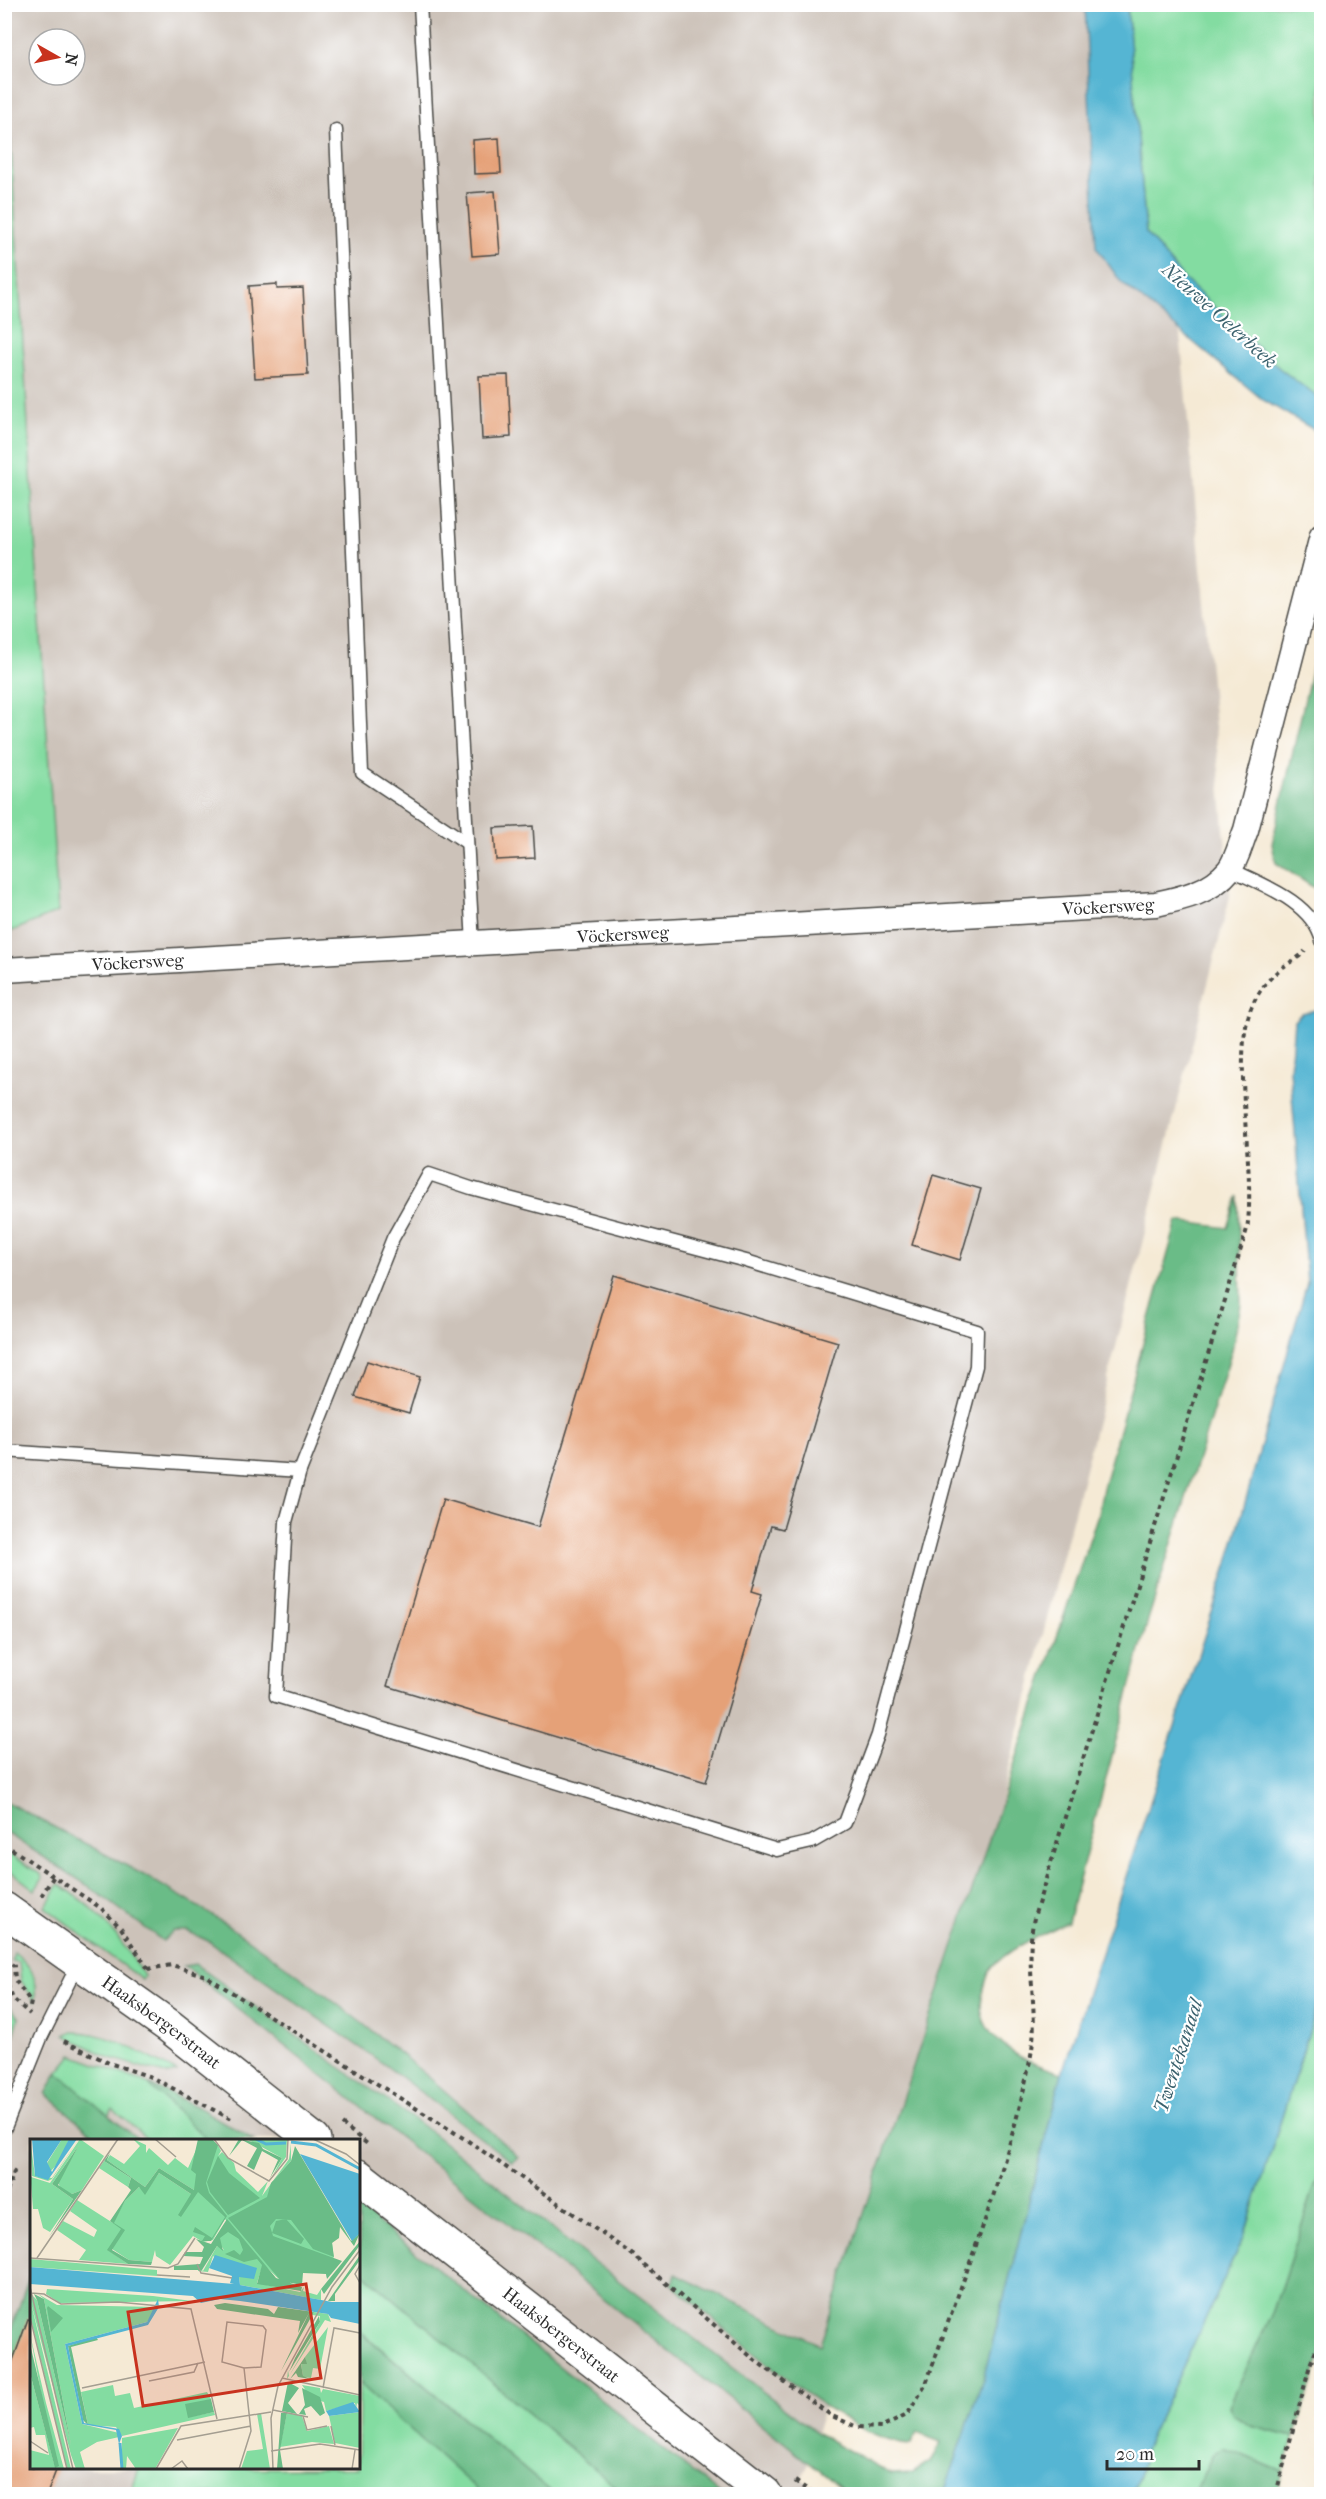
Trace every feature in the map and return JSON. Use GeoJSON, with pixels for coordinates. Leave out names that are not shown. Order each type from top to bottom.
{"type":"FeatureCollection","features":[{"type":"Feature","properties":{"kind":"main road","name":"Haaksbergerstraat"},"geometry":{"type":"LineString","coordinates":[[4,1909],[169,2026],[313,2139]]}},
{"type":"Feature","properties":{"kind":"main road","name":"Haaksbergerstraat"},"geometry":{"type":"LineString","coordinates":[[360,2178],[765,2494]]}},
{"type":"Feature","properties":{"kind":"street","name":"Vöckersweg"},"geometry":{"type":"LineString","coordinates":[[4,970],[1156,904],[1191,896],[1213,884],[1230,869],[1246,830],[1322,536]]}},
{"type":"Feature","properties":{"kind":"lane"},"geometry":{"type":"LineString","coordinates":[[420,4],[473,944]]}},
{"type":"Feature","properties":{"kind":"lane"},"geometry":{"type":"LineString","coordinates":[[336,130],[362,773],[466,843]]}},
{"type":"Feature","properties":{"kind":"lane"},"geometry":{"type":"LineString","coordinates":[[1230,869],[1301,908],[1314,920],[1320,936]]}},
{"type":"Feature","properties":{"kind":"lane"},"geometry":{"type":"LineString","coordinates":[[429,1174],[471,1188],[746,1261],[977,1331],[973,1377],[878,1736],[844,1823],[812,1842],[777,1850],[276,1696],[286,1522],[300,1471],[393,1238],[429,1174]]}},
{"type":"Feature","properties":{"kind":"lane"},"geometry":{"type":"LineString","coordinates":[[4,1451],[300,1471]]}},
{"type":"Feature","properties":{"kind":"lane"},"geometry":{"type":"LineString","coordinates":[[4,2130],[46,2029],[80,1961]]}},
{"type":"Feature","properties":{"kind":"path","name":"Haaksbergerstraat"},"geometry":{"type":"LineString","coordinates":[[4,1844],[101,1908],[121,1928],[148,1969],[172,1965],[206,1976],[468,2141],[633,2255],[756,2361],[826,2413],[857,2427],[872,2428],[896,2422],[907,2415],[926,2384],[1010,2135],[1032,2042],[1029,1947],[1035,1914],[1247,1229],[1250,1186],[1244,1059],[1247,1023],[1253,1004],[1264,986],[1281,969],[1302,955],[1320,936]]}},
{"type":"Feature","properties":{"kind":"path"},"geometry":{"type":"LineString","coordinates":[[4,1959],[15,1966],[15,1980],[31,2002],[25,2021]]}},
{"type":"Feature","properties":{"kind":"path"},"geometry":{"type":"LineString","coordinates":[[4,1976],[13,1999],[46,2029],[76,2049],[151,2077],[243,2126]]}},
{"type":"Feature","properties":{"kind":"path"},"geometry":{"type":"LineString","coordinates":[[4,2169],[14,2172],[4,2200]]}},
{"type":"Feature","properties":{"kind":"path"},"geometry":{"type":"LineString","coordinates":[[1276,2494],[1310,2365],[1322,2334]]}},
{"type":"Feature","properties":{"kind":"shaded area"},"geometry":{"type":"Polygon","coordinates":[[[5,5],[1151,5],[1230,896],[952,1994],[802,2479],[822,2494],[5,2494],[5,5]]]}},
{"type":"Feature","properties":{"kind":"green space"},"geometry":{"type":"Polygon","coordinates":[[[1127,5],[1321,5],[1321,400],[1279,368],[1183,278],[1146,233],[1127,5]]]}},
{"type":"Feature","properties":{"kind":"green space"},"geometry":{"type":"Polygon","coordinates":[[[4,35],[58,912],[5,934],[4,934],[4,35]]]}},
{"type":"Feature","properties":{"kind":"green space"},"geometry":{"type":"Polygon","coordinates":[[[1321,628],[1322,881],[1319,891],[1276,863],[1272,844],[1321,628]]]}},
{"type":"Feature","properties":{"kind":"green space"},"geometry":{"type":"Polygon","coordinates":[[[1238,1196],[1241,1304],[1232,1350],[1148,1620],[1068,1922],[1028,1941],[1000,1960],[992,1967],[984,1989],[981,2006],[984,2021],[992,2034],[1016,2054],[1062,2073],[984,2376],[944,2494],[849,2494],[184,1966],[195,1964],[423,2126],[567,2241],[817,2433],[891,2474],[913,2473],[931,2462],[941,2442],[917,2433],[911,2444],[885,2439],[854,2424],[821,2404],[753,2353],[671,2284],[676,2274],[820,2345],[1098,1514],[1103,1488],[1177,1221],[1228,1228],[1238,1196]]]}},
{"type":"Feature","properties":{"kind":"green space"},"geometry":{"type":"Polygon","coordinates":[[[5,1801],[160,1884],[249,1940],[388,2044],[518,2157],[512,2162],[385,2065],[208,1941],[187,1931],[173,1931],[163,1941],[87,1885],[5,1832],[5,1801]]]}},
{"type":"Feature","properties":{"kind":"green space"},"geometry":{"type":"Polygon","coordinates":[[[4,1851],[41,1874],[42,1879],[35,1890],[5,1867],[4,1851]]]}},
{"type":"Feature","properties":{"kind":"green space"},"geometry":{"type":"Polygon","coordinates":[[[59,1884],[86,1904],[107,1925],[126,1948],[144,1976],[142,1980],[45,1907],[59,1884]]]}},
{"type":"Feature","properties":{"kind":"green space"},"geometry":{"type":"Polygon","coordinates":[[[14,1952],[33,1973],[36,1986],[35,2001],[21,1981],[19,1962],[12,1961],[14,1952]]]}},
{"type":"Feature","properties":{"kind":"green space"},"geometry":{"type":"Polygon","coordinates":[[[1321,1995],[1321,2168],[1273,2311],[1229,2406],[1250,2426],[1294,2437],[1283,2472],[1223,2447],[1213,2454],[1194,2494],[1132,2494],[1144,2462],[1144,2450],[1244,2236],[1321,1995]]]}},
{"type":"Feature","properties":{"kind":"green space"},"geometry":{"type":"Polygon","coordinates":[[[4,2001],[19,2017],[13,2038],[5,2035],[4,2001]]]}},
{"type":"Feature","properties":{"kind":"green space"},"geometry":{"type":"Polygon","coordinates":[[[71,2032],[99,2035],[113,2040],[177,2072],[168,2075],[108,2057],[65,2035],[71,2032]]]}},
{"type":"Feature","properties":{"kind":"green space"},"geometry":{"type":"Polygon","coordinates":[[[72,2055],[147,2083],[207,2139],[147,2139],[113,2109],[108,2115],[57,2073],[72,2055]]]}},
{"type":"Feature","properties":{"kind":"green space"},"geometry":{"type":"Polygon","coordinates":[[[57,2073],[138,2139],[99,2139],[46,2094],[57,2073]]]}},
{"type":"Feature","properties":{"kind":"green space"},"geometry":{"type":"Polygon","coordinates":[[[147,2083],[198,2107],[252,2139],[207,2139],[147,2083]]]}},
{"type":"Feature","properties":{"kind":"green space"},"geometry":{"type":"Polygon","coordinates":[[[1321,2168],[1321,2355],[1294,2437],[1250,2426],[1233,2415],[1229,2406],[1273,2311],[1321,2168]]]}},
{"type":"Feature","properties":{"kind":"green space"},"geometry":{"type":"Polygon","coordinates":[[[360,2208],[720,2494],[624,2494],[360,2270],[360,2208]]]}},
{"type":"Feature","properties":{"kind":"green space"},"geometry":{"type":"Polygon","coordinates":[[[360,2270],[624,2494],[554,2494],[360,2331],[360,2270]]]}},
{"type":"Feature","properties":{"kind":"green space"},"geometry":{"type":"Polygon","coordinates":[[[30,2275],[30,2344],[24,2363],[4,2355],[30,2275]]]}},
{"type":"Feature","properties":{"kind":"green space"},"geometry":{"type":"Polygon","coordinates":[[[360,2332],[554,2494],[482,2494],[360,2384],[360,2332]]]}},
{"type":"Feature","properties":{"kind":"green space"},"geometry":{"type":"Polygon","coordinates":[[[360,2384],[482,2494],[130,2494],[139,2469],[360,2469],[360,2384]]]}},
{"type":"Feature","properties":{"kind":"green space"},"geometry":{"type":"Polygon","coordinates":[[[1223,2447],[1283,2472],[1276,2494],[1194,2494],[1213,2454],[1223,2447]]]}},
{"type":"Feature","properties":{"kind":"water","name":"Nieuwe Oelerbeek"},"geometry":{"type":"Polygon","coordinates":[[[1085,5],[1127,5],[1146,233],[1183,278],[1279,368],[1321,400],[1321,434],[1263,400],[1121,282],[1096,247],[1085,5]]]}},
{"type":"Feature","properties":{"kind":"water","name":"Twentekanaal"},"geometry":{"type":"Polygon","coordinates":[[[1321,1009],[1321,1995],[1244,2236],[1144,2450],[1144,2462],[1132,2494],[944,2494],[984,2376],[1062,2073],[1228,1563],[1307,1283],[1290,1070],[1294,1021],[1302,1013],[1321,1009]]]}},
{"type":"Feature","properties":{"kind":"building"},"geometry":{"type":"Polygon","coordinates":[[[499,138],[501,173],[474,174],[473,140],[499,138]]]}},
{"type":"Feature","properties":{"kind":"building"},"geometry":{"type":"Polygon","coordinates":[[[495,191],[500,254],[472,256],[467,193],[495,191]]]}},
{"type":"Feature","properties":{"kind":"building"},"geometry":{"type":"Polygon","coordinates":[[[277,284],[277,289],[303,288],[308,375],[255,378],[249,286],[277,284]]]}},
{"type":"Feature","properties":{"kind":"building"},"geometry":{"type":"Polygon","coordinates":[[[508,375],[511,437],[482,439],[479,376],[508,375]]]}},
{"type":"Feature","properties":{"kind":"building"},"geometry":{"type":"Polygon","coordinates":[[[533,826],[535,858],[496,860],[494,828],[533,826]]]}},
{"type":"Feature","properties":{"kind":"building"},"geometry":{"type":"Polygon","coordinates":[[[933,1175],[981,1189],[960,1260],[912,1245],[933,1175]]]}},
{"type":"Feature","properties":{"kind":"building"},"geometry":{"type":"Polygon","coordinates":[[[614,1275],[838,1342],[783,1529],[771,1526],[752,1591],[762,1594],[706,1782],[387,1686],[443,1499],[538,1527],[614,1275]]]}},
{"type":"Feature","properties":{"kind":"building"},"geometry":{"type":"Polygon","coordinates":[[[367,1361],[420,1377],[409,1413],[355,1397],[367,1361]]]}},
{"type":"Feature","properties":{"kind":"building"},"geometry":{"type":"Polygon","coordinates":[[[28,2319],[30,2320],[30,2469],[57,2469],[47,2494],[4,2494],[4,2385],[28,2319]]]}}]}
